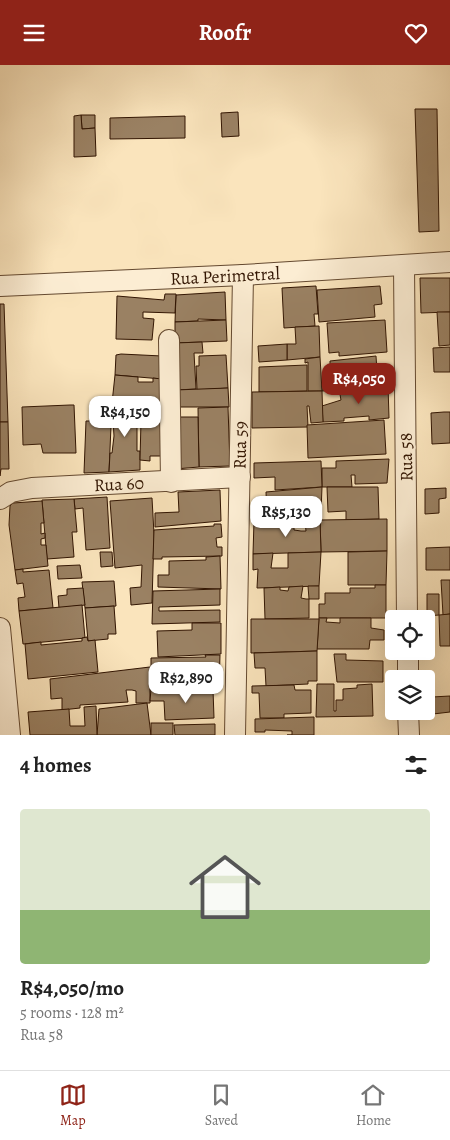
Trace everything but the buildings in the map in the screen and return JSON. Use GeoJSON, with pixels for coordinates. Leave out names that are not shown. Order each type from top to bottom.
{"type":"FeatureCollection","features":[{"type":"Feature","properties":{"kind":"street","name":"Rua Perimetral"},"geometry":{"type":"LineString","coordinates":[[0,287],[450,263]]}},
{"type":"Feature","properties":{"kind":"street","name":"Rua 58"},"geometry":{"type":"LineString","coordinates":[[404,265],[407,610]]}},
{"type":"Feature","properties":{"kind":"street","name":"Rua 59"},"geometry":{"type":"LineString","coordinates":[[235,735],[243,275]]}},
{"type":"Feature","properties":{"kind":"street"},"geometry":{"type":"LineString","coordinates":[[169,340],[171,482]]}},
{"type":"Feature","properties":{"kind":"street","name":"Rua 60"},"geometry":{"type":"LineString","coordinates":[[0,499],[12,491],[32,488],[240,477]]}},
{"type":"Feature","properties":{"kind":"street"},"geometry":{"type":"LineString","coordinates":[[0,627],[10,735]]}},
{"type":"Feature","properties":{"kind":"street"},"geometry":{"type":"LineString","coordinates":[[408,720],[409,735]]}}]}
